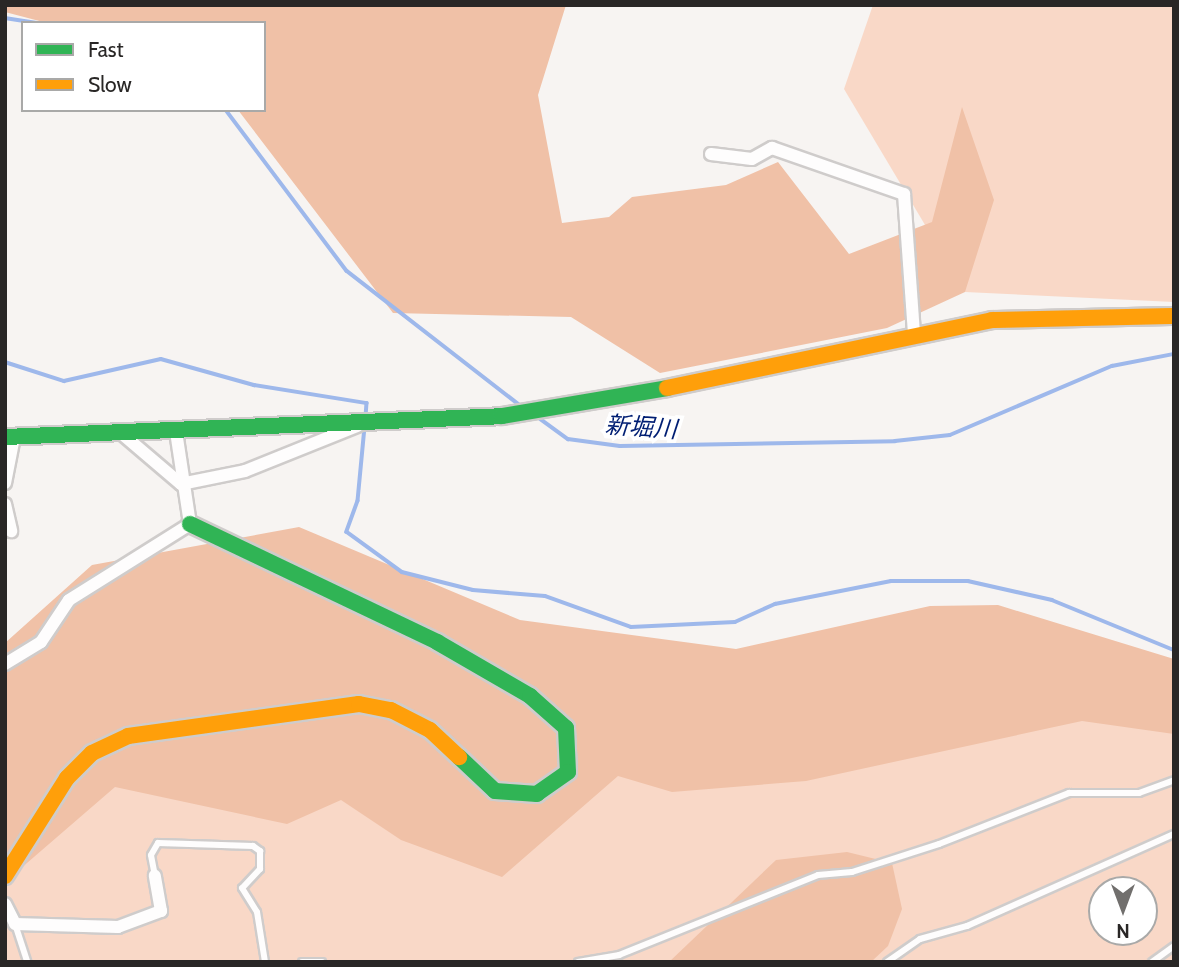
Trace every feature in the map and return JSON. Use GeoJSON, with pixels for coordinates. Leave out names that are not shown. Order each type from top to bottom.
{"type":"FeatureCollection","features":[{"type":"Feature","properties":{"kind":"street"},"geometry":{"type":"LineString","coordinates":[[711,154],[752,159],[772,148],[904,194],[914,332]]}},
{"type":"Feature","properties":{"kind":"street"},"geometry":{"type":"LineString","coordinates":[[5,483],[10,437],[502,416],[594,403],[914,332],[992,320],[1174,316]]}},
{"type":"Feature","properties":{"kind":"street"},"geometry":{"type":"LineString","coordinates":[[181,484],[245,471],[368,422]]}},
{"type":"Feature","properties":{"kind":"street"},"geometry":{"type":"LineString","coordinates":[[176,431],[181,484],[190,524]]}},
{"type":"Feature","properties":{"kind":"street"},"geometry":{"type":"LineString","coordinates":[[121,433],[181,484]]}},
{"type":"Feature","properties":{"kind":"street"},"geometry":{"type":"LineString","coordinates":[[5,504],[11,531]]}},
{"type":"Feature","properties":{"kind":"street"},"geometry":{"type":"LineString","coordinates":[[5,664],[41,642],[69,600],[190,524]]}},
{"type":"Feature","properties":{"kind":"street"},"geometry":{"type":"LineString","coordinates":[[5,876],[67,778],[92,753],[128,736],[359,704],[391,710],[430,730],[495,791],[537,794],[568,772],[566,728],[530,695],[437,642],[190,524]]}},
{"type":"Feature","properties":{"kind":"street"},"geometry":{"type":"LineString","coordinates":[[5,904],[15,925],[137,923],[164,903],[155,876]]}},
{"type":"Feature","properties":{"kind":"lane"},"geometry":{"type":"LineString","coordinates":[[578,962],[619,955],[818,875],[852,872],[926,848],[1069,793],[1139,793],[1174,780]]}},
{"type":"Feature","properties":{"kind":"lane"},"geometry":{"type":"LineString","coordinates":[[887,962],[920,939],[967,926],[1174,834]]}},
{"type":"Feature","properties":{"kind":"lane"},"geometry":{"type":"LineString","coordinates":[[155,876],[150,855],[158,843],[253,846],[260,852],[260,869],[242,888],[257,912],[265,962]]}},
{"type":"Feature","properties":{"kind":"lane"},"geometry":{"type":"LineString","coordinates":[[15,925],[27,962]]}},
{"type":"Feature","properties":{"kind":"lane"},"geometry":{"type":"LineString","coordinates":[[1152,962],[1174,946]]}},
{"type":"Feature","properties":{"kind":"lane"},"geometry":{"type":"LineString","coordinates":[[302,962],[322,962]]}},
{"type":"Feature","properties":{"kind":"shaded area"},"geometry":{"type":"Polygon","coordinates":[[[5,5],[566,5],[538,95],[562,223],[609,217],[632,197],[726,185],[778,162],[849,254],[932,222],[962,107],[994,200],[965,292],[887,328],[660,373],[571,317],[393,313],[240,112],[266,112],[266,21],[39,21],[5,12],[5,5]]]}},
{"type":"Feature","properties":{"kind":"shaded area"},"geometry":{"type":"Polygon","coordinates":[[[873,5],[1174,5],[1174,302],[965,292],[844,89],[873,5]]]}},
{"type":"Feature","properties":{"kind":"shaded area"},"geometry":{"type":"Polygon","coordinates":[[[299,527],[520,620],[736,649],[930,606],[998,605],[1174,659],[1174,734],[1082,721],[806,781],[672,792],[618,776],[502,877],[401,840],[341,800],[287,824],[115,787],[5,882],[5,643],[92,565],[299,527]]]}},
{"type":"Feature","properties":{"kind":"shaded area"},"geometry":{"type":"Polygon","coordinates":[[[590,702],[1174,705],[1174,962],[5,962],[5,864],[86,775],[590,702]]]}},
{"type":"Feature","properties":{"kind":"shaded area"},"geometry":{"type":"Polygon","coordinates":[[[847,852],[892,863],[902,909],[888,946],[871,962],[669,962],[776,860],[847,852]]]}},
{"type":"Feature","properties":{"kind":"waterway","name":"新堀川"},"geometry":{"type":"LineString","coordinates":[[5,18],[24,21]]}},
{"type":"Feature","properties":{"kind":"waterway","name":"新堀川"},"geometry":{"type":"LineString","coordinates":[[228,112],[347,271],[521,406]]}},
{"type":"Feature","properties":{"kind":"waterway","name":"新堀川"},"geometry":{"type":"LineString","coordinates":[[539,418],[568,439],[620,446],[895,441],[950,435],[1112,366],[1174,354]]}},
{"type":"Feature","properties":{"kind":"waterway"},"geometry":{"type":"LineString","coordinates":[[5,362],[64,381],[161,359],[254,385],[367,403],[366,416]]}},
{"type":"Feature","properties":{"kind":"waterway"},"geometry":{"type":"LineString","coordinates":[[365,427],[358,501],[347,532],[402,572],[473,590],[545,596],[631,627],[735,622],[775,604],[891,581],[968,581],[1052,600],[1174,650]]}},
{"type":"Feature","properties":{"kind":"traffic: fast"},"geometry":{"type":"LineString","coordinates":[[5,437],[502,416],[667,388]]}},
{"type":"Feature","properties":{"kind":"traffic: fast"},"geometry":{"type":"LineString","coordinates":[[190,524],[437,642],[530,696],[566,728],[568,772],[537,794],[495,791],[459,757]]}},
{"type":"Feature","properties":{"kind":"traffic: slow"},"geometry":{"type":"LineString","coordinates":[[667,388],[992,320],[1174,316]]}},
{"type":"Feature","properties":{"kind":"traffic: slow"},"geometry":{"type":"LineString","coordinates":[[5,876],[67,778],[92,753],[128,736],[359,704],[391,710],[430,730],[459,757]]}}]}
